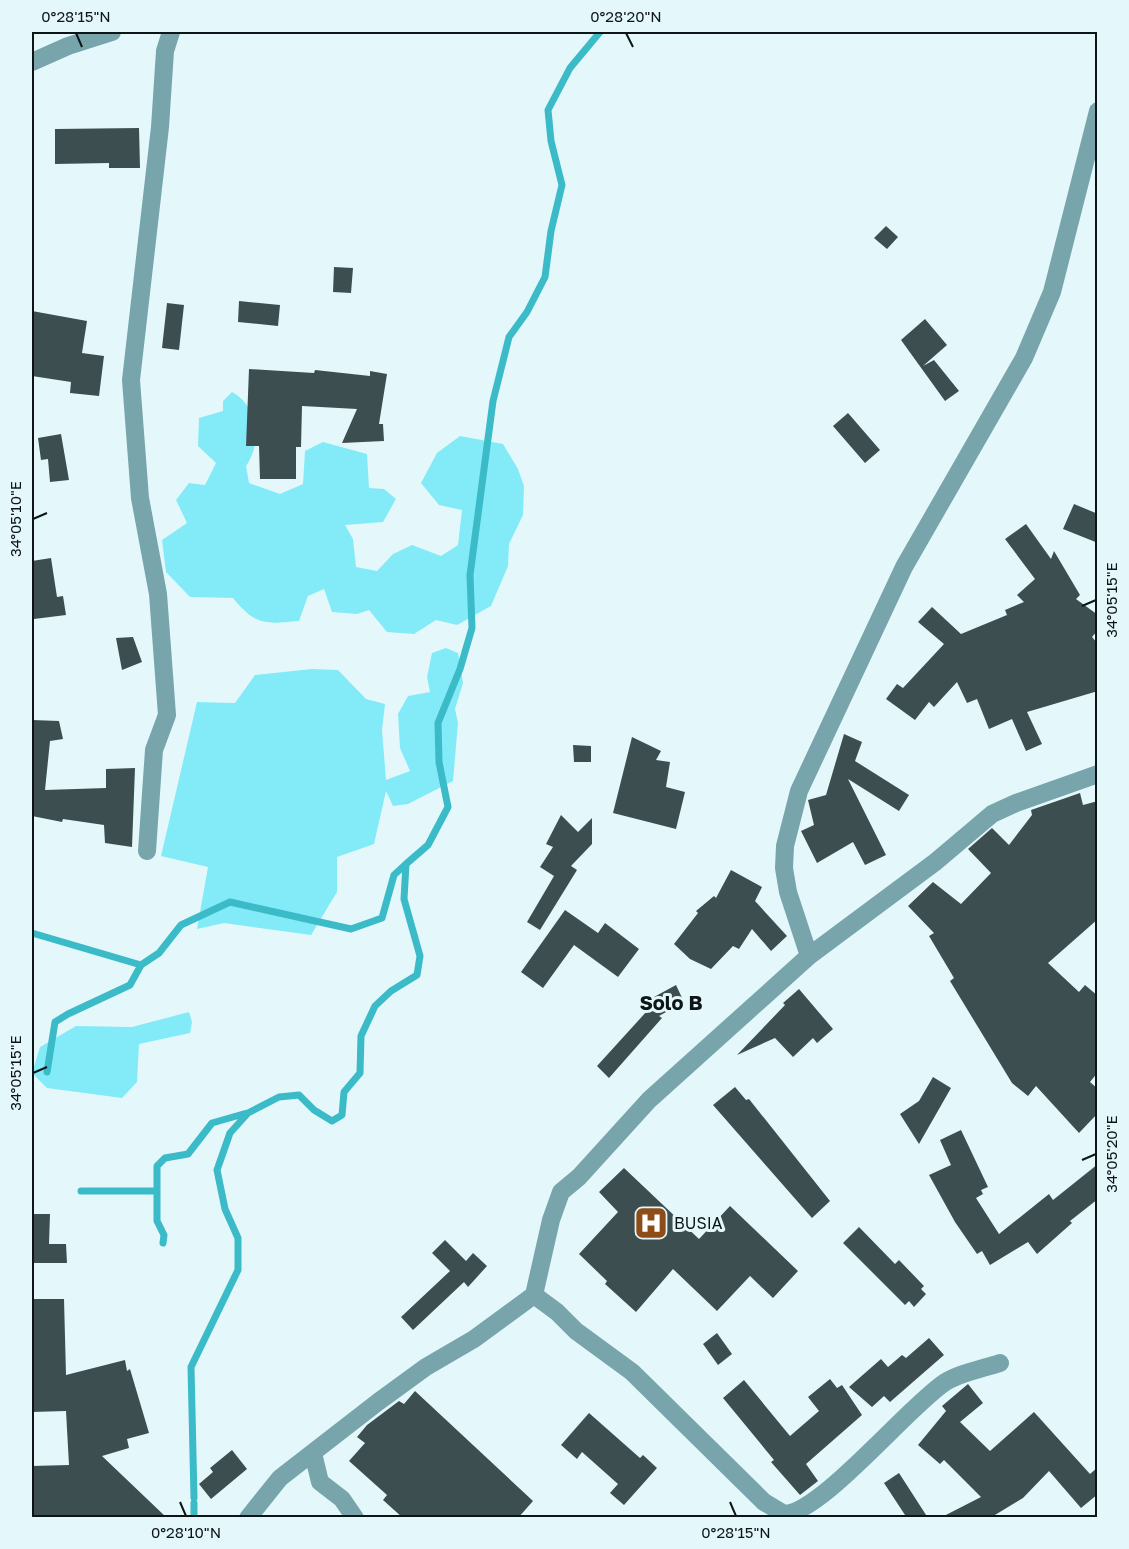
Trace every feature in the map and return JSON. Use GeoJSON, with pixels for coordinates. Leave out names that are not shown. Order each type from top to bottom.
{"type":"FeatureCollection","features":[{"type":"Feature","properties":{"kind":"street"},"geometry":{"type":"LineString","coordinates":[[32,62],[68,46],[112,32]]}},
{"type":"Feature","properties":{"kind":"street"},"geometry":{"type":"LineString","coordinates":[[147,851],[154,750],[167,715],[158,594],[140,498],[131,380],[160,127],[165,51],[171,32]]}},
{"type":"Feature","properties":{"kind":"street"},"geometry":{"type":"LineString","coordinates":[[810,956],[788,892],[784,868],[785,846],[799,791],[904,567],[1024,358],[1052,292],[1098,111]]}},
{"type":"Feature","properties":{"kind":"street"},"geometry":{"type":"LineString","coordinates":[[248,1518],[280,1478],[426,1367],[474,1339],[534,1295],[551,1220],[561,1192],[579,1177],[650,1100],[810,956],[934,863],[992,814],[1016,802],[1098,774]]}},
{"type":"Feature","properties":{"kind":"street"},"geometry":{"type":"LineString","coordinates":[[534,1295],[557,1312],[576,1331],[632,1372],[764,1502],[784,1514],[799,1512],[826,1492],[944,1383],[1000,1363]]}},
{"type":"Feature","properties":{"kind":"street"},"geometry":{"type":"LineString","coordinates":[[313,1453],[320,1482],[342,1499],[355,1518]]}},
{"type":"Feature","properties":{"kind":"shaded area"},"geometry":{"type":"Polygon","coordinates":[[[232,392],[248,406],[255,425],[255,446],[246,466],[249,483],[280,494],[303,484],[305,451],[323,442],[367,454],[369,488],[384,489],[396,499],[383,522],[345,525],[353,539],[356,567],[377,571],[393,554],[412,545],[441,556],[458,545],[462,510],[439,505],[421,483],[437,453],[460,436],[503,444],[518,469],[524,486],[523,515],[509,544],[508,566],[491,606],[457,625],[436,620],[414,634],[387,632],[369,610],[357,614],[332,612],[324,589],[308,596],[299,621],[278,623],[255,618],[233,598],[190,597],[166,572],[162,540],[187,523],[176,500],[189,483],[205,485],[216,463],[198,446],[199,418],[223,411],[223,401],[232,392]]]}},
{"type":"Feature","properties":{"kind":"shaded area"},"geometry":{"type":"Polygon","coordinates":[[[446,648],[458,653],[463,683],[455,709],[458,723],[453,781],[408,804],[393,806],[386,791],[374,844],[337,857],[337,892],[311,935],[224,923],[197,929],[208,867],[161,856],[197,702],[235,703],[255,675],[312,669],[338,670],[366,699],[385,704],[382,730],[386,780],[410,771],[400,748],[398,714],[408,696],[430,692],[427,677],[432,653],[446,648]]]}},
{"type":"Feature","properties":{"kind":"shaded area"},"geometry":{"type":"Polygon","coordinates":[[[189,1012],[192,1022],[190,1033],[139,1044],[137,1082],[122,1098],[47,1088],[32,1073],[40,1047],[76,1026],[132,1027],[189,1012]]]}},
{"type":"Feature","properties":{"kind":"building"},"geometry":{"type":"Polygon","coordinates":[[[139,128],[140,168],[109,168],[109,163],[55,164],[55,129],[139,128]]]}},
{"type":"Feature","properties":{"kind":"building"},"geometry":{"type":"Polygon","coordinates":[[[886,226],[898,237],[887,249],[874,238],[886,226]]]}},
{"type":"Feature","properties":{"kind":"building"},"geometry":{"type":"Polygon","coordinates":[[[334,267],[353,268],[351,293],[333,292],[334,267]]]}},
{"type":"Feature","properties":{"kind":"building"},"geometry":{"type":"Polygon","coordinates":[[[239,301],[280,305],[278,326],[238,322],[239,301]]]}},
{"type":"Feature","properties":{"kind":"building"},"geometry":{"type":"Polygon","coordinates":[[[167,303],[184,305],[179,350],[162,348],[167,303]]]}},
{"type":"Feature","properties":{"kind":"building"},"geometry":{"type":"Polygon","coordinates":[[[32,311],[87,321],[82,353],[104,356],[99,396],[70,393],[71,382],[32,376],[32,311]]]}},
{"type":"Feature","properties":{"kind":"building"},"geometry":{"type":"Polygon","coordinates":[[[925,319],[947,345],[923,366],[934,360],[959,391],[945,401],[901,340],[925,319]]]}},
{"type":"Feature","properties":{"kind":"building"},"geometry":{"type":"Polygon","coordinates":[[[249,369],[314,373],[315,370],[370,376],[370,371],[387,374],[379,424],[383,424],[384,441],[342,443],[357,409],[302,406],[301,447],[296,447],[296,479],[260,479],[259,446],[246,446],[249,369]]]}},
{"type":"Feature","properties":{"kind":"building"},"geometry":{"type":"Polygon","coordinates":[[[848,413],[880,450],[865,463],[833,426],[848,413]]]}},
{"type":"Feature","properties":{"kind":"building"},"geometry":{"type":"Polygon","coordinates":[[[61,434],[69,480],[50,482],[48,459],[41,460],[38,438],[61,434]]]}},
{"type":"Feature","properties":{"kind":"building"},"geometry":{"type":"Polygon","coordinates":[[[1074,504],[1098,514],[1098,543],[1063,529],[1074,504]]]}},
{"type":"Feature","properties":{"kind":"building"},"geometry":{"type":"Polygon","coordinates":[[[1026,524],[1051,559],[1054,551],[1080,595],[1076,599],[1098,615],[1098,630],[1092,637],[1098,644],[1098,691],[1027,712],[1042,744],[1026,751],[1012,719],[989,729],[977,699],[967,703],[957,682],[934,707],[929,702],[915,720],[886,699],[897,684],[903,688],[944,644],[918,622],[932,607],[961,634],[1007,615],[1005,610],[1024,602],[1017,595],[1035,579],[1005,539],[1026,524]]]}},
{"type":"Feature","properties":{"kind":"building"},"geometry":{"type":"Polygon","coordinates":[[[51,558],[57,597],[63,596],[66,615],[34,619],[32,561],[51,558]]]}},
{"type":"Feature","properties":{"kind":"building"},"geometry":{"type":"Polygon","coordinates":[[[133,637],[142,662],[122,670],[116,638],[133,637]]]}},
{"type":"Feature","properties":{"kind":"building"},"geometry":{"type":"Polygon","coordinates":[[[32,720],[59,721],[63,739],[50,741],[45,790],[106,788],[106,769],[135,768],[132,847],[105,843],[104,825],[63,819],[62,822],[32,816],[32,720]]]}},
{"type":"Feature","properties":{"kind":"building"},"geometry":{"type":"Polygon","coordinates":[[[844,734],[862,742],[855,761],[909,795],[899,811],[848,779],[886,855],[865,865],[853,842],[817,863],[801,831],[814,825],[808,800],[826,795],[844,734]]]}},
{"type":"Feature","properties":{"kind":"building"},"geometry":{"type":"Polygon","coordinates":[[[632,737],[661,751],[656,760],[670,762],[666,787],[685,792],[676,829],[613,813],[632,737]]]}},
{"type":"Feature","properties":{"kind":"building"},"geometry":{"type":"Polygon","coordinates":[[[573,745],[591,746],[591,762],[574,762],[573,745]]]}},
{"type":"Feature","properties":{"kind":"building"},"geometry":{"type":"Polygon","coordinates":[[[1080,793],[1083,805],[1098,801],[1098,919],[1048,963],[1079,992],[1085,985],[1098,996],[1098,1072],[1090,1082],[1098,1089],[1098,1113],[1079,1133],[1036,1086],[1028,1096],[1012,1083],[950,981],[954,978],[929,936],[934,933],[908,906],[933,882],[961,904],[991,873],[968,849],[992,828],[1009,845],[1032,815],[1031,810],[1080,793]]]}},
{"type":"Feature","properties":{"kind":"building"},"geometry":{"type":"Polygon","coordinates":[[[561,815],[578,832],[592,818],[592,844],[571,866],[577,870],[540,930],[527,922],[554,876],[540,867],[553,847],[546,844],[561,815]]]}},
{"type":"Feature","properties":{"kind":"building"},"geometry":{"type":"Polygon","coordinates":[[[731,870],[762,887],[755,901],[787,936],[771,951],[752,929],[739,949],[733,946],[711,969],[690,959],[674,944],[698,913],[696,911],[714,896],[716,898],[731,870]]]}},
{"type":"Feature","properties":{"kind":"building"},"geometry":{"type":"Polygon","coordinates":[[[565,910],[598,933],[605,923],[639,949],[618,977],[574,945],[543,988],[521,972],[565,910]]]}},
{"type":"Feature","properties":{"kind":"building"},"geometry":{"type":"Polygon","coordinates":[[[676,985],[684,1002],[659,1016],[662,1018],[609,1078],[597,1066],[647,1011],[643,1003],[676,985]]]}},
{"type":"Feature","properties":{"kind":"building"},"geometry":{"type":"Polygon","coordinates":[[[799,989],[833,1029],[817,1043],[813,1038],[793,1057],[775,1038],[737,1055],[785,1005],[783,1003],[799,989]]]}},
{"type":"Feature","properties":{"kind":"building"},"geometry":{"type":"Polygon","coordinates":[[[933,1077],[951,1088],[919,1144],[900,1114],[919,1101],[933,1077]]]}},
{"type":"Feature","properties":{"kind":"building"},"geometry":{"type":"Polygon","coordinates":[[[735,1087],[746,1100],[749,1099],[830,1201],[812,1218],[713,1105],[735,1087]]]}},
{"type":"Feature","properties":{"kind":"building"},"geometry":{"type":"Polygon","coordinates":[[[961,1130],[988,1187],[981,1190],[983,1194],[976,1198],[999,1234],[1049,1194],[1053,1200],[1098,1164],[1098,1199],[1070,1221],[1072,1223],[1037,1254],[1028,1242],[990,1265],[982,1251],[977,1254],[955,1222],[929,1175],[951,1165],[940,1140],[961,1130]]]}},
{"type":"Feature","properties":{"kind":"building"},"geometry":{"type":"Polygon","coordinates":[[[624,1168],[699,1239],[730,1206],[798,1271],[773,1298],[750,1276],[717,1311],[673,1269],[636,1312],[605,1284],[607,1281],[579,1254],[618,1212],[599,1192],[624,1168]]]}},
{"type":"Feature","properties":{"kind":"building"},"geometry":{"type":"Polygon","coordinates":[[[32,1214],[50,1214],[49,1244],[66,1244],[67,1263],[32,1263],[32,1214]]]}},
{"type":"Feature","properties":{"kind":"building"},"geometry":{"type":"Polygon","coordinates":[[[859,1227],[895,1264],[899,1260],[924,1286],[921,1289],[926,1294],[914,1307],[909,1301],[905,1305],[843,1243],[859,1227]]]}},
{"type":"Feature","properties":{"kind":"building"},"geometry":{"type":"Polygon","coordinates":[[[445,1240],[466,1261],[473,1253],[487,1266],[468,1287],[464,1282],[413,1330],[401,1317],[450,1271],[432,1253],[445,1240]]]}},
{"type":"Feature","properties":{"kind":"building"},"geometry":{"type":"Polygon","coordinates":[[[32,1299],[64,1299],[66,1375],[125,1360],[127,1371],[130,1369],[149,1433],[127,1439],[129,1448],[102,1456],[167,1518],[32,1518],[32,1466],[69,1465],[66,1411],[32,1412],[32,1299]]]}},
{"type":"Feature","properties":{"kind":"building"},"geometry":{"type":"Polygon","coordinates":[[[717,1333],[732,1354],[718,1365],[703,1344],[717,1333]]]}},
{"type":"Feature","properties":{"kind":"building"},"geometry":{"type":"Polygon","coordinates":[[[929,1338],[944,1355],[890,1402],[884,1396],[872,1407],[849,1387],[881,1359],[888,1367],[902,1355],[906,1358],[929,1338]]]}},
{"type":"Feature","properties":{"kind":"building"},"geometry":{"type":"Polygon","coordinates":[[[830,1379],[837,1388],[842,1385],[862,1415],[806,1464],[818,1481],[800,1495],[771,1462],[774,1460],[723,1398],[744,1380],[790,1436],[819,1411],[808,1397],[830,1379]]]}},
{"type":"Feature","properties":{"kind":"building"},"geometry":{"type":"Polygon","coordinates":[[[968,1384],[983,1403],[960,1422],[990,1451],[1034,1412],[1090,1474],[1098,1467],[1098,1494],[1081,1508],[1049,1471],[1023,1498],[990,1518],[940,1518],[981,1497],[944,1460],[940,1464],[918,1445],[946,1411],[942,1406],[968,1384]]]}},
{"type":"Feature","properties":{"kind":"building"},"geometry":{"type":"Polygon","coordinates":[[[415,1391],[533,1501],[518,1518],[403,1518],[383,1500],[387,1495],[349,1461],[365,1443],[357,1437],[367,1425],[399,1401],[404,1404],[415,1391]]]}},
{"type":"Feature","properties":{"kind":"building"},"geometry":{"type":"Polygon","coordinates":[[[589,1413],[640,1458],[643,1455],[657,1468],[624,1505],[610,1493],[618,1484],[582,1452],[577,1459],[561,1445],[589,1413]]]}},
{"type":"Feature","properties":{"kind":"building"},"geometry":{"type":"Polygon","coordinates":[[[232,1450],[247,1469],[211,1499],[199,1484],[213,1472],[210,1468],[232,1450]]]}},
{"type":"Feature","properties":{"kind":"building"},"geometry":{"type":"Polygon","coordinates":[[[899,1473],[928,1518],[907,1518],[884,1483],[899,1473]]]}},
{"type":"Feature","properties":{"kind":"waterway"},"geometry":{"type":"LineString","coordinates":[[194,1498],[191,1367],[238,1270],[238,1238],[225,1209],[217,1170],[230,1133],[248,1113],[279,1097],[299,1095],[314,1110],[332,1121],[342,1115],[344,1092],[360,1073],[361,1036],[375,1006],[391,991],[417,975],[420,956],[404,899],[406,864],[428,845],[448,807],[439,762],[438,723],[460,669],[472,628],[470,575],[493,401],[509,337],[527,312],[545,277],[551,231],[562,185],[551,141],[548,110],[570,68],[600,32]]}},
{"type":"Feature","properties":{"kind":"waterway"},"geometry":{"type":"LineString","coordinates":[[47,1072],[55,1022],[130,985],[141,965],[159,953],[181,925],[230,902],[351,929],[382,918],[394,875],[406,864]]}},
{"type":"Feature","properties":{"kind":"waterway"},"geometry":{"type":"LineString","coordinates":[[32,933],[141,965]]}},
{"type":"Feature","properties":{"kind":"waterway"},"geometry":{"type":"LineString","coordinates":[[163,1243],[164,1235],[157,1221],[157,1166],[165,1158],[188,1154],[212,1123],[247,1113]]}},
{"type":"Feature","properties":{"kind":"waterway"},"geometry":{"type":"LineString","coordinates":[[81,1191],[157,1191]]}},
{"type":"Feature","properties":{"kind":"waterway"},"geometry":{"type":"LineString","coordinates":[[194,1503],[194,1518]]}},
{"type":"Feature","properties":{"kind":"place","name":"BUSIA"},"geometry":{"type":"Point","coordinates":[651,1223]}},
{"type":"Feature","properties":{"kind":"district","name":"Solo B"},"geometry":{"type":"Point","coordinates":[671,1002]}}]}
